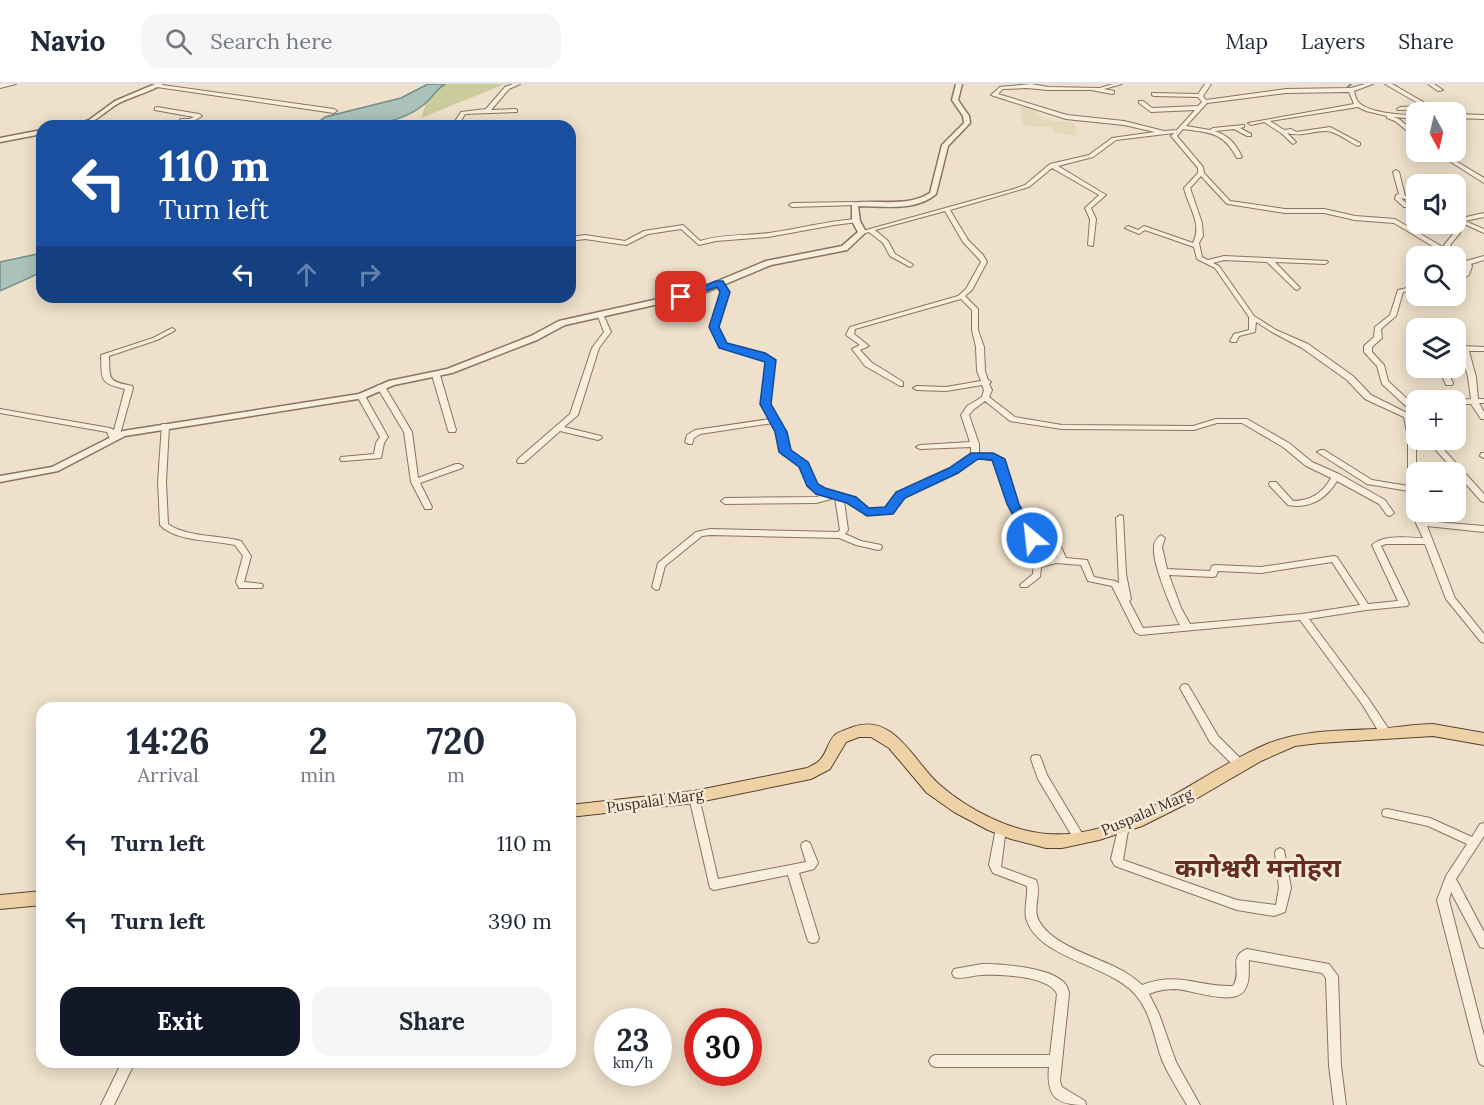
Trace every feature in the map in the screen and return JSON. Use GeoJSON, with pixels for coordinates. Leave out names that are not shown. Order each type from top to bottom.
{"type":"FeatureCollection","features":[{"type":"Feature","properties":{"kind":"main road","name":"Puspalal Marg"},"geometry":{"type":"LineString","coordinates":[[576,810],[694,797],[792,778],[819,770],[841,738],[861,731],[886,736],[904,752],[933,789],[975,816],[1001,828],[1038,839],[1059,842],[1124,825],[1203,788],[1274,747],[1292,741],[1328,736],[1443,730],[1484,739]]}},
{"type":"Feature","properties":{"kind":"main road"},"geometry":{"type":"LineString","coordinates":[[0,902],[36,899]]}},
{"type":"Feature","properties":{"kind":"street"},"geometry":{"type":"LineString","coordinates":[[0,86],[12,84]]}},
{"type":"Feature","properties":{"kind":"street"},"geometry":{"type":"LineString","coordinates":[[487,111],[507,88],[517,84]]}},
{"type":"Feature","properties":{"kind":"street"},"geometry":{"type":"LineString","coordinates":[[792,205],[903,203],[926,198],[933,194],[945,145],[967,123],[966,116],[955,100],[959,84]]}},
{"type":"Feature","properties":{"kind":"street"},"geometry":{"type":"LineString","coordinates":[[1119,84],[1102,88],[1051,88],[1027,85],[1002,88],[994,95],[1007,101],[1045,109],[1066,117],[1124,123],[1162,132]]}},
{"type":"Feature","properties":{"kind":"street"},"geometry":{"type":"LineString","coordinates":[[1200,96],[1208,84]]}},
{"type":"Feature","properties":{"kind":"street"},"geometry":{"type":"LineString","coordinates":[[1370,84],[1351,90],[1286,91],[1205,102],[1178,129],[1176,140],[1197,162],[1201,173],[1228,202],[1285,211],[1324,211],[1356,218],[1395,221],[1436,246]]}},
{"type":"Feature","properties":{"kind":"street"},"geometry":{"type":"LineString","coordinates":[[1388,84],[1429,107],[1400,109]]}},
{"type":"Feature","properties":{"kind":"street"},"geometry":{"type":"LineString","coordinates":[[1431,84],[1440,90]]}},
{"type":"Feature","properties":{"kind":"street"},"geometry":{"type":"LineString","coordinates":[[94,120],[117,102],[159,85],[334,111]]}},
{"type":"Feature","properties":{"kind":"street"},"geometry":{"type":"LineString","coordinates":[[1102,88],[1112,92]]}},
{"type":"Feature","properties":{"kind":"street"},"geometry":{"type":"LineString","coordinates":[[1351,90],[1354,101],[1374,113],[1397,120],[1406,128]]}},
{"type":"Feature","properties":{"kind":"street"},"geometry":{"type":"LineString","coordinates":[[1154,94],[1200,96],[1205,102]]}},
{"type":"Feature","properties":{"kind":"street"},"geometry":{"type":"LineString","coordinates":[[1141,102],[1151,110],[1199,108]]}},
{"type":"Feature","properties":{"kind":"street"},"geometry":{"type":"LineString","coordinates":[[1251,123],[1362,106],[1390,115],[1406,116]]}},
{"type":"Feature","properties":{"kind":"street"},"geometry":{"type":"LineString","coordinates":[[157,109],[199,116],[192,120]]}},
{"type":"Feature","properties":{"kind":"street"},"geometry":{"type":"LineString","coordinates":[[459,120],[463,113],[515,111]]}},
{"type":"Feature","properties":{"kind":"street"},"geometry":{"type":"LineString","coordinates":[[1466,116],[1484,117]]}},
{"type":"Feature","properties":{"kind":"street"},"geometry":{"type":"LineString","coordinates":[[1266,121],[1293,142]]}},
{"type":"Feature","properties":{"kind":"street"},"geometry":{"type":"LineString","coordinates":[[0,479],[39,474],[71,464],[115,437],[165,426],[361,396],[381,387],[435,375],[534,338],[562,323],[696,293],[769,263],[844,248],[866,231],[1027,186],[1052,165],[1091,156],[1114,139],[1178,129],[1213,130],[1242,126]]}},
{"type":"Feature","properties":{"kind":"street"},"geometry":{"type":"LineString","coordinates":[[1235,127],[1249,135]]}},
{"type":"Feature","properties":{"kind":"street"},"geometry":{"type":"LineString","coordinates":[[1283,132],[1295,134],[1330,129],[1358,144]]}},
{"type":"Feature","properties":{"kind":"street"},"geometry":{"type":"LineString","coordinates":[[1213,130],[1229,142],[1239,157]]}},
{"type":"Feature","properties":{"kind":"street"},"geometry":{"type":"LineString","coordinates":[[0,140],[36,133]]}},
{"type":"Feature","properties":{"kind":"street"},"geometry":{"type":"LineString","coordinates":[[1453,162],[1484,181]]}},
{"type":"Feature","properties":{"kind":"street"},"geometry":{"type":"LineString","coordinates":[[1052,165],[1103,195],[1088,208],[1093,219],[1090,245]]}},
{"type":"Feature","properties":{"kind":"street"},"geometry":{"type":"LineString","coordinates":[[1396,172],[1402,195]]}},
{"type":"Feature","properties":{"kind":"street"},"geometry":{"type":"LineString","coordinates":[[1201,173],[1187,188],[1202,227],[1197,246],[1199,258],[1217,267],[1252,317],[1305,346],[1350,378],[1368,397],[1406,416]]}},
{"type":"Feature","properties":{"kind":"street"},"geometry":{"type":"LineString","coordinates":[[1402,195],[1406,196]]}},
{"type":"Feature","properties":{"kind":"street"},"geometry":{"type":"LineString","coordinates":[[1402,195],[1398,199],[1406,206]]}},
{"type":"Feature","properties":{"kind":"street"},"geometry":{"type":"LineString","coordinates":[[854,204],[856,221],[866,231],[886,242],[892,255],[910,265]]}},
{"type":"Feature","properties":{"kind":"street"},"geometry":{"type":"LineString","coordinates":[[900,384],[868,364],[856,349],[865,346],[850,335],[852,328],[961,297],[969,290],[984,262],[967,243],[961,229],[947,210]]}},
{"type":"Feature","properties":{"kind":"street"},"geometry":{"type":"LineString","coordinates":[[1466,218],[1484,215]]}},
{"type":"Feature","properties":{"kind":"street"},"geometry":{"type":"LineString","coordinates":[[576,238],[585,237],[626,243],[646,232],[683,227],[699,243],[714,237],[769,235],[820,224],[856,221]]}},
{"type":"Feature","properties":{"kind":"street"},"geometry":{"type":"LineString","coordinates":[[1466,223],[1484,231]]}},
{"type":"Feature","properties":{"kind":"street"},"geometry":{"type":"LineString","coordinates":[[1128,228],[1139,232],[1144,228],[1197,246]]}},
{"type":"Feature","properties":{"kind":"street"},"geometry":{"type":"LineString","coordinates":[[1448,246],[1456,234]]}},
{"type":"Feature","properties":{"kind":"street"},"geometry":{"type":"LineString","coordinates":[[1207,262],[1224,258],[1325,262]]}},
{"type":"Feature","properties":{"kind":"street"},"geometry":{"type":"LineString","coordinates":[[1466,275],[1469,266],[1467,263],[1484,258]]}},
{"type":"Feature","properties":{"kind":"street"},"geometry":{"type":"LineString","coordinates":[[1269,260],[1297,288]]}},
{"type":"Feature","properties":{"kind":"street"},"geometry":{"type":"LineString","coordinates":[[719,283],[725,292],[714,327],[723,345],[761,355],[770,360],[766,404],[773,421],[781,432],[785,452],[804,465],[813,486],[837,497],[851,500],[867,512],[889,511],[900,495],[954,471],[975,455],[999,459],[1013,504],[1035,546],[1041,551],[1058,549],[1063,560]]}},
{"type":"Feature","properties":{"kind":"street"},"geometry":{"type":"LineString","coordinates":[[1406,290],[1400,291],[1393,316],[1377,328],[1378,338],[1368,346],[1368,352],[1380,365],[1385,382],[1406,400]]}},
{"type":"Feature","properties":{"kind":"street"},"geometry":{"type":"LineString","coordinates":[[961,297],[975,309],[975,330],[980,347],[981,371],[987,382],[988,390],[985,398],[970,408],[965,415],[975,444],[975,455]]}},
{"type":"Feature","properties":{"kind":"street"},"geometry":{"type":"LineString","coordinates":[[521,461],[561,429],[574,415],[596,348],[608,332],[600,314]]}},
{"type":"Feature","properties":{"kind":"street"},"geometry":{"type":"LineString","coordinates":[[1234,341],[1236,335],[1253,331],[1252,317]]}},
{"type":"Feature","properties":{"kind":"street"},"geometry":{"type":"LineString","coordinates":[[115,437],[129,388],[112,384],[106,377],[105,355],[155,339],[172,330]]}},
{"type":"Feature","properties":{"kind":"street"},"geometry":{"type":"LineString","coordinates":[[1484,349],[1466,348],[1474,401],[1484,417]]}},
{"type":"Feature","properties":{"kind":"street"},"geometry":{"type":"LineString","coordinates":[[435,375],[452,430]]}},
{"type":"Feature","properties":{"kind":"street"},"geometry":{"type":"LineString","coordinates":[[1447,378],[1449,383]]}},
{"type":"Feature","properties":{"kind":"street"},"geometry":{"type":"LineString","coordinates":[[917,388],[946,389],[987,382]]}},
{"type":"Feature","properties":{"kind":"street"},"geometry":{"type":"LineString","coordinates":[[381,387],[408,432],[415,482],[428,507]]}},
{"type":"Feature","properties":{"kind":"street"},"geometry":{"type":"LineString","coordinates":[[344,459],[378,456],[380,443],[384,437],[361,396]]}},
{"type":"Feature","properties":{"kind":"street"},"geometry":{"type":"LineString","coordinates":[[985,398],[1014,419],[1062,427],[1194,428],[1216,421],[1236,419],[1264,431],[1309,464],[1336,476],[1382,502],[1390,513]]}},
{"type":"Feature","properties":{"kind":"street"},"geometry":{"type":"LineString","coordinates":[[1466,401],[1484,401]]}},
{"type":"Feature","properties":{"kind":"street"},"geometry":{"type":"LineString","coordinates":[[0,411],[110,430],[115,437]]}},
{"type":"Feature","properties":{"kind":"street"},"geometry":{"type":"LineString","coordinates":[[689,442],[690,437],[698,432],[773,421]]}},
{"type":"Feature","properties":{"kind":"street"},"geometry":{"type":"LineString","coordinates":[[165,426],[162,482],[164,525],[182,534],[208,535],[238,543],[247,556],[240,582],[242,585],[259,586]]}},
{"type":"Feature","properties":{"kind":"street"},"geometry":{"type":"LineString","coordinates":[[561,429],[598,438]]}},
{"type":"Feature","properties":{"kind":"street"},"geometry":{"type":"LineString","coordinates":[[920,447],[975,444]]}},
{"type":"Feature","properties":{"kind":"street"},"geometry":{"type":"LineString","coordinates":[[1440,450],[1484,499]]}},
{"type":"Feature","properties":{"kind":"street"},"geometry":{"type":"LineString","coordinates":[[1321,452],[1370,482],[1406,488]]}},
{"type":"Feature","properties":{"kind":"street"},"geometry":{"type":"LineString","coordinates":[[415,482],[459,466]]}},
{"type":"Feature","properties":{"kind":"street"},"geometry":{"type":"LineString","coordinates":[[1273,484],[1291,502],[1301,503],[1325,494],[1336,476]]}},
{"type":"Feature","properties":{"kind":"street"},"geometry":{"type":"LineString","coordinates":[[725,501],[816,500],[837,497]]}},
{"type":"Feature","properties":{"kind":"street"},"geometry":{"type":"LineString","coordinates":[[837,497],[844,530],[840,535]]}},
{"type":"Feature","properties":{"kind":"street"},"geometry":{"type":"LineString","coordinates":[[1120,518],[1122,574],[1128,607]]}},
{"type":"Feature","properties":{"kind":"street"},"geometry":{"type":"LineString","coordinates":[[1420,523],[1484,529]]}},
{"type":"Feature","properties":{"kind":"street"},"geometry":{"type":"LineString","coordinates":[[1420,523],[1451,599],[1484,640]]}},
{"type":"Feature","properties":{"kind":"street"},"geometry":{"type":"LineString","coordinates":[[656,587],[661,565],[699,534],[840,535],[858,543],[878,547]]}},
{"type":"Feature","properties":{"kind":"street"},"geometry":{"type":"LineString","coordinates":[[1161,538],[1158,547],[1163,572],[1176,603],[1179,617],[1186,626]]}},
{"type":"Feature","properties":{"kind":"street"},"geometry":{"type":"LineString","coordinates":[[1024,585],[1037,575],[1037,565],[1063,560],[1084,562],[1091,579],[1115,584],[1140,632],[1302,617],[1366,606],[1404,604],[1376,545],[1378,542],[1429,541]]}},
{"type":"Feature","properties":{"kind":"street"},"geometry":{"type":"LineString","coordinates":[[1163,572],[1213,574],[1215,568],[1261,570],[1334,559],[1366,606]]}},
{"type":"Feature","properties":{"kind":"street"},"geometry":{"type":"LineString","coordinates":[[1302,617],[1365,701],[1386,734]]}},
{"type":"Feature","properties":{"kind":"street"},"geometry":{"type":"LineString","coordinates":[[1185,688],[1214,739],[1240,765]]}},
{"type":"Feature","properties":{"kind":"street"},"geometry":{"type":"LineString","coordinates":[[1036,759],[1042,776],[1079,838]]}},
{"type":"Feature","properties":{"kind":"street"},"geometry":{"type":"LineString","coordinates":[[694,797],[714,885],[812,865],[806,846]]}},
{"type":"Feature","properties":{"kind":"street"},"geometry":{"type":"LineString","coordinates":[[1387,813],[1430,822],[1473,842]]}},
{"type":"Feature","properties":{"kind":"street"},"geometry":{"type":"LineString","coordinates":[[1124,825],[1119,863],[1237,905],[1274,911],[1281,909],[1285,888],[1280,854]]}},
{"type":"Feature","properties":{"kind":"street"},"geometry":{"type":"LineString","coordinates":[[1484,827],[1450,879],[1443,900],[1447,925],[1481,1040],[1484,1060]]}},
{"type":"Feature","properties":{"kind":"street"},"geometry":{"type":"LineString","coordinates":[[1001,828],[995,865],[997,870],[1032,883],[1034,890],[1031,911],[1033,922],[1040,932],[1083,960],[1130,980],[1141,991],[1169,1063],[1194,1105]]}},
{"type":"Feature","properties":{"kind":"street"},"geometry":{"type":"LineString","coordinates":[[792,869],[813,938]]}},
{"type":"Feature","properties":{"kind":"street"},"geometry":{"type":"LineString","coordinates":[[1450,879],[1484,943]]}},
{"type":"Feature","properties":{"kind":"street"},"geometry":{"type":"LineString","coordinates":[[1141,991],[1173,981],[1202,989],[1236,991],[1241,987],[1244,977],[1242,958],[1247,954],[1325,968],[1332,976],[1335,1066],[1340,1105]]}},
{"type":"Feature","properties":{"kind":"street"},"geometry":{"type":"LineString","coordinates":[[958,973],[971,969],[993,969],[1040,976],[1061,987],[1063,994],[1054,1081],[1057,1091],[1080,1105]]}},
{"type":"Feature","properties":{"kind":"street"},"geometry":{"type":"LineString","coordinates":[[935,1061],[1056,1060]]}},
{"type":"Feature","properties":{"kind":"street"},"geometry":{"type":"LineString","coordinates":[[107,1105],[126,1068]]}},
{"type":"Feature","properties":{"kind":"shaded area"},"geometry":{"type":"Polygon","coordinates":[[[428,84],[445,84],[422,106],[398,119],[321,120],[325,117],[401,98],[428,84]]]}},
{"type":"Feature","properties":{"kind":"shaded area"},"geometry":{"type":"Polygon","coordinates":[[[1017,106],[1033,108],[1043,119],[1073,123],[1077,129],[1075,136],[1053,132],[1053,127],[1025,126],[1021,119],[1022,110],[1017,106]]]}},
{"type":"Feature","properties":{"kind":"shaded area"},"geometry":{"type":"Polygon","coordinates":[[[36,254],[36,275],[0,291],[0,262],[36,254]]]}},
{"type":"Feature","properties":{"kind":"green space"},"geometry":{"type":"Polygon","coordinates":[[[445,84],[505,84],[421,118],[430,98],[445,84]]]}},
{"type":"Feature","properties":{"kind":"waterway"},"geometry":{"type":"LineString","coordinates":[[1346,89],[1351,84]]}},
{"type":"Feature","properties":{"kind":"district","name":"कागेश्वरी मनोहरा"},"geometry":{"type":"Point","coordinates":[1258,868]}},
{"type":"Feature","properties":{"kind":"route"},"geometry":{"type":"LineString","coordinates":[[681,297],[719,283],[725,292],[714,327],[723,345],[742,352],[761,355],[770,360],[766,404],[773,421],[781,432],[785,452],[804,465],[813,486],[820,491],[851,500],[867,512],[889,511],[894,507],[900,495],[954,471],[975,455],[993,456],[1001,463],[1013,504],[1032,538]]}}]}
